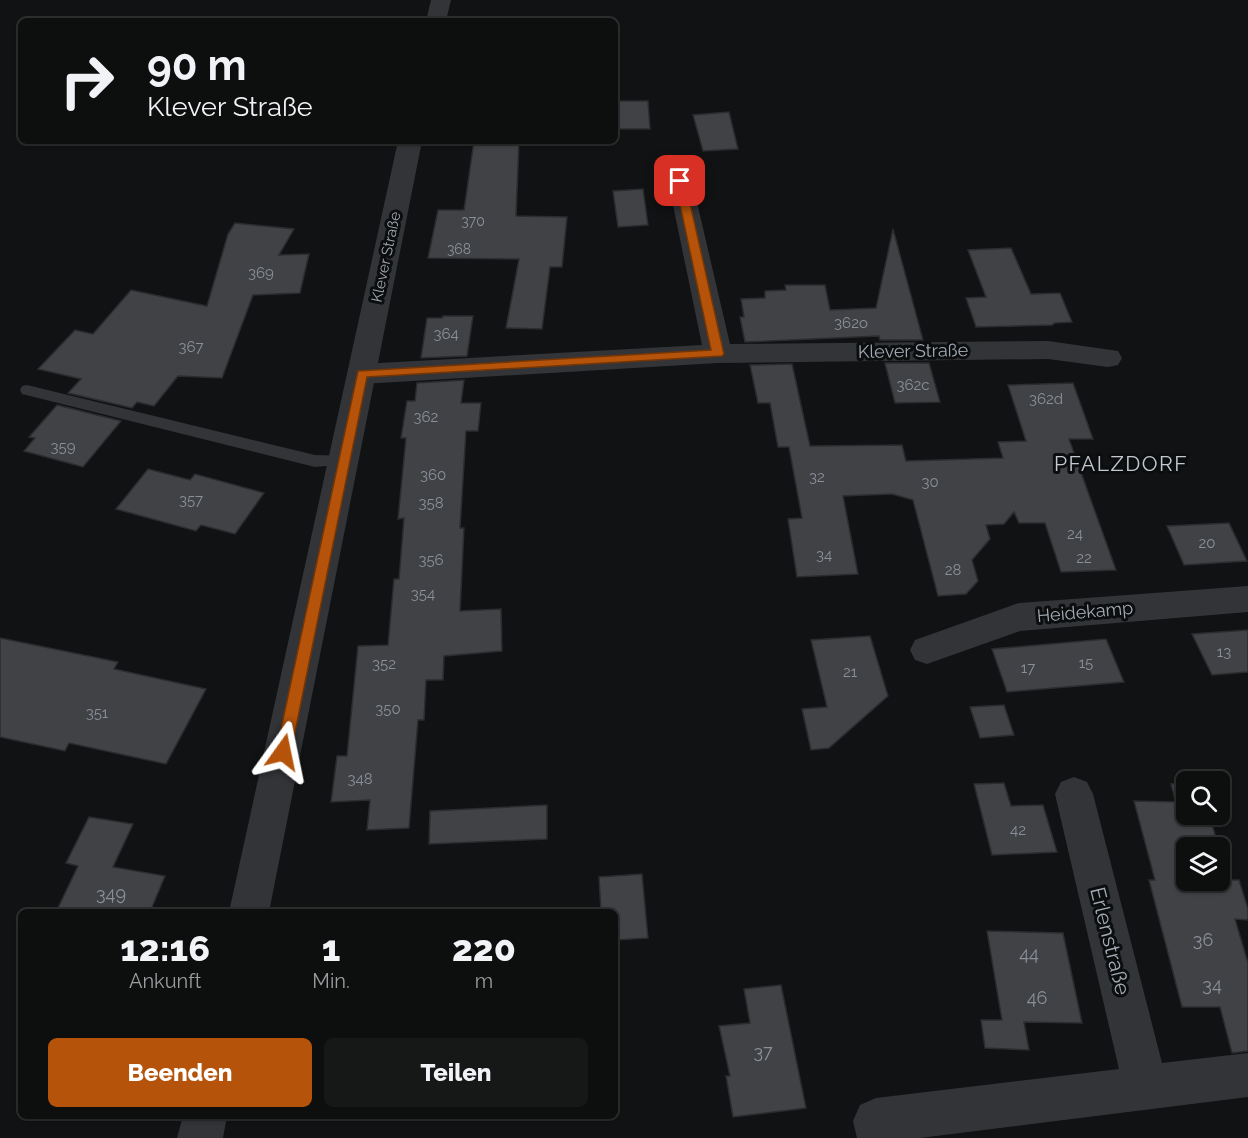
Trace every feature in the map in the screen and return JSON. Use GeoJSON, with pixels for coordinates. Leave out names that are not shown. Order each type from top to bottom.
{"type":"FeatureCollection","features":[{"type":"Feature","properties":{"kind":"street"},"geometry":{"type":"LineString","coordinates":[[437,18],[441,0]]}},
{"type":"Feature","properties":{"kind":"street","name":"Klever Straße"},"geometry":{"type":"LineString","coordinates":[[250,909],[409,144]]}},
{"type":"Feature","properties":{"kind":"street"},"geometry":{"type":"LineString","coordinates":[[680,181],[718,354]]}},
{"type":"Feature","properties":{"kind":"street","name":"Klever Straße"},"geometry":{"type":"LineString","coordinates":[[362,374],[718,354],[1048,350],[1108,358]]}},
{"type":"Feature","properties":{"kind":"street","name":"Heidekamp"},"geometry":{"type":"LineString","coordinates":[[927,650],[1018,617],[1248,599]]}},
{"type":"Feature","properties":{"kind":"street","name":"Erlenstraße"},"geometry":{"type":"LineString","coordinates":[[1074,794],[1146,1088]]}},
{"type":"Feature","properties":{"kind":"street"},"geometry":{"type":"LineString","coordinates":[[878,1130],[1146,1088],[1248,1075]]}},
{"type":"Feature","properties":{"kind":"street"},"geometry":{"type":"LineString","coordinates":[[200,1138],[204,1119]]}},
{"type":"Feature","properties":{"kind":"lane"},"geometry":{"type":"LineString","coordinates":[[27,390],[315,461],[344,460]]}},
{"type":"Feature","properties":{"kind":"building"},"geometry":{"type":"Polygon","coordinates":[[[618,101],[648,101],[650,129],[618,129],[618,101]]]}},
{"type":"Feature","properties":{"kind":"building"},"geometry":{"type":"Polygon","coordinates":[[[729,112],[738,149],[703,151],[693,115],[729,112]]]}},
{"type":"Feature","properties":{"kind":"building"},"geometry":{"type":"Polygon","coordinates":[[[474,144],[519,144],[516,216],[567,217],[562,267],[550,267],[542,329],[506,328],[519,259],[428,258],[438,210],[464,210],[474,144]]]}},
{"type":"Feature","properties":{"kind":"building"},"geometry":{"type":"Polygon","coordinates":[[[643,189],[648,225],[618,227],[613,191],[643,189]]]}},
{"type":"Feature","properties":{"kind":"building"},"geometry":{"type":"Polygon","coordinates":[[[235,223],[294,229],[279,255],[309,254],[300,293],[253,295],[222,378],[178,376],[154,406],[137,402],[132,408],[68,393],[81,379],[38,369],[75,330],[93,334],[131,290],[207,306],[228,234],[235,223]]]}},
{"type":"Feature","properties":{"kind":"building"},"geometry":{"type":"Polygon","coordinates":[[[893,229],[923,340],[880,340],[879,336],[745,342],[740,317],[744,317],[741,299],[765,298],[765,291],[786,290],[785,285],[825,285],[830,310],[876,308],[893,229]]]}},
{"type":"Feature","properties":{"kind":"building"},"geometry":{"type":"Polygon","coordinates":[[[1011,248],[1031,294],[1060,293],[1072,322],[1052,325],[976,327],[966,298],[986,297],[968,250],[1011,248]]]}},
{"type":"Feature","properties":{"kind":"building"},"geometry":{"type":"Polygon","coordinates":[[[443,316],[473,316],[467,356],[421,358],[427,318],[442,318],[443,316]]]}},
{"type":"Feature","properties":{"kind":"building"},"geometry":{"type":"Polygon","coordinates":[[[885,363],[929,363],[940,402],[895,403],[885,363]]]}},
{"type":"Feature","properties":{"kind":"building"},"geometry":{"type":"Polygon","coordinates":[[[792,364],[810,446],[902,445],[906,461],[1003,458],[998,442],[1026,441],[1008,385],[1073,383],[1093,439],[1069,439],[1116,570],[1061,572],[1045,523],[1019,523],[1014,512],[1004,524],[986,525],[990,539],[972,560],[978,581],[966,594],[938,596],[913,500],[892,494],[843,496],[858,574],[797,577],[788,519],[802,518],[789,447],[778,447],[770,403],[758,403],[750,365],[792,364]]]}},
{"type":"Feature","properties":{"kind":"building"},"geometry":{"type":"Polygon","coordinates":[[[464,380],[461,403],[481,403],[478,431],[466,431],[460,528],[464,528],[460,611],[501,609],[502,651],[444,656],[443,680],[426,680],[424,720],[418,720],[409,828],[367,830],[370,800],[331,802],[337,756],[347,756],[358,646],[388,645],[394,579],[399,579],[404,518],[398,519],[406,438],[401,438],[407,401],[415,401],[417,383],[464,380]]]}},
{"type":"Feature","properties":{"kind":"building"},"geometry":{"type":"Polygon","coordinates":[[[57,405],[121,421],[83,467],[24,451],[35,438],[29,437],[57,405]]]}},
{"type":"Feature","properties":{"kind":"building"},"geometry":{"type":"Polygon","coordinates":[[[148,469],[190,480],[195,474],[264,493],[235,534],[201,525],[196,531],[116,509],[148,469]]]}},
{"type":"Feature","properties":{"kind":"building"},"geometry":{"type":"Polygon","coordinates":[[[1229,523],[1247,561],[1184,565],[1167,526],[1229,523]]]}},
{"type":"Feature","properties":{"kind":"building"},"geometry":{"type":"Polygon","coordinates":[[[1248,630],[1248,672],[1212,675],[1192,634],[1248,630]]]}},
{"type":"Feature","properties":{"kind":"building"},"geometry":{"type":"Polygon","coordinates":[[[870,636],[888,696],[829,748],[811,750],[802,709],[827,707],[811,640],[870,636]]]}},
{"type":"Feature","properties":{"kind":"building"},"geometry":{"type":"Polygon","coordinates":[[[0,638],[118,662],[114,669],[206,689],[166,764],[69,743],[65,751],[0,737],[0,638]]]}},
{"type":"Feature","properties":{"kind":"building"},"geometry":{"type":"Polygon","coordinates":[[[1106,639],[1124,682],[1007,692],[992,649],[1106,639]]]}},
{"type":"Feature","properties":{"kind":"building"},"geometry":{"type":"Polygon","coordinates":[[[1004,705],[1014,735],[980,738],[970,707],[1004,705]]]}},
{"type":"Feature","properties":{"kind":"building"},"geometry":{"type":"Polygon","coordinates":[[[1004,783],[1011,806],[1043,805],[1057,852],[992,855],[974,784],[1004,783]]]}},
{"type":"Feature","properties":{"kind":"building"},"geometry":{"type":"Polygon","coordinates":[[[1171,784],[1176,784],[1176,802],[1171,784]]]}},
{"type":"Feature","properties":{"kind":"building"},"geometry":{"type":"Polygon","coordinates":[[[1134,801],[1176,802],[1176,825],[1212,825],[1216,837],[1176,837],[1176,891],[1230,891],[1230,880],[1239,880],[1248,909],[1248,920],[1235,919],[1248,963],[1248,1051],[1232,1053],[1220,1007],[1182,1007],[1149,880],[1155,880],[1134,801]]]}},
{"type":"Feature","properties":{"kind":"building"},"geometry":{"type":"Polygon","coordinates":[[[547,805],[547,839],[429,844],[430,811],[547,805]]]}},
{"type":"Feature","properties":{"kind":"building"},"geometry":{"type":"Polygon","coordinates":[[[89,817],[133,824],[113,867],[165,876],[151,909],[57,909],[78,866],[66,863],[89,817]]]}},
{"type":"Feature","properties":{"kind":"building"},"geometry":{"type":"Polygon","coordinates":[[[642,874],[648,938],[618,940],[618,909],[601,909],[599,877],[642,874]]]}},
{"type":"Feature","properties":{"kind":"building"},"geometry":{"type":"Polygon","coordinates":[[[987,931],[1063,933],[1082,1023],[1024,1022],[1029,1050],[985,1048],[981,1020],[1002,1020],[987,931]]]}},
{"type":"Feature","properties":{"kind":"building"},"geometry":{"type":"Polygon","coordinates":[[[781,985],[806,1108],[733,1117],[726,1076],[730,1076],[719,1026],[750,1023],[744,989],[781,985]]]}},
{"type":"Feature","properties":{"kind":"district","name":"PFALZDORF"},"geometry":{"type":"Point","coordinates":[1121,464]}},
{"type":"Feature","properties":{"kind":"route"},"geometry":{"type":"LineString","coordinates":[[283,752],[362,374],[718,354],[680,181]]}}]}
